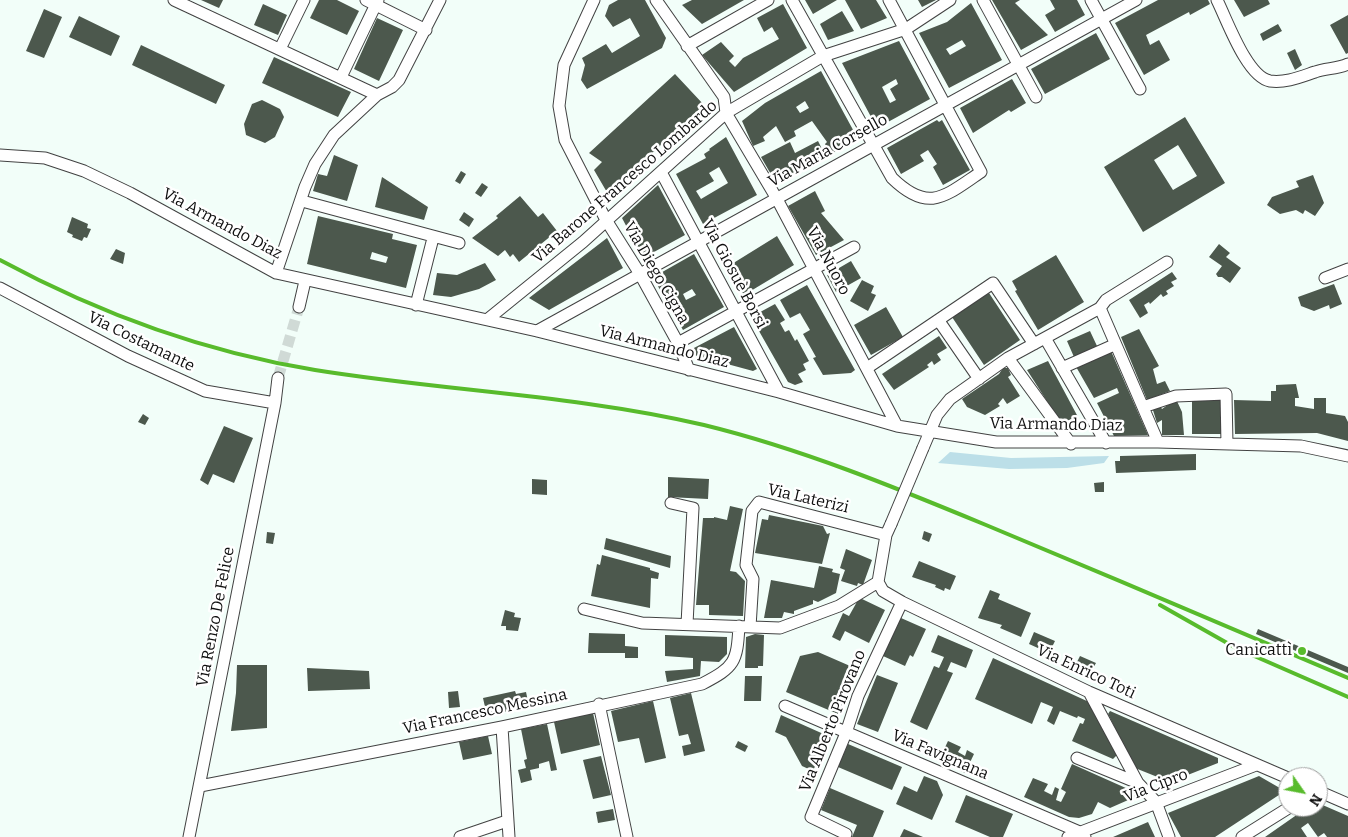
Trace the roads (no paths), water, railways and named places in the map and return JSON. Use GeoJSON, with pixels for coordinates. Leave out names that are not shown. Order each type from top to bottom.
{"type":"FeatureCollection","features":[{"type":"Feature","properties":{"kind":"street"},"geometry":{"type":"LineString","coordinates":[[174,0],[377,94]]}},
{"type":"Feature","properties":{"kind":"street"},"geometry":{"type":"LineString","coordinates":[[280,49],[304,0]]}},
{"type":"Feature","properties":{"kind":"street"},"geometry":{"type":"LineString","coordinates":[[276,273],[302,202],[305,187],[315,164],[334,134],[377,94],[392,87],[399,80],[440,0]]}},
{"type":"Feature","properties":{"kind":"street","name":"Via Diego Cigna"},"geometry":{"type":"LineString","coordinates":[[594,0],[564,65],[559,106],[565,140],[606,220],[640,274],[678,343],[688,370]]}},
{"type":"Feature","properties":{"kind":"street","name":"Via Nuoro"},"geometry":{"type":"LineString","coordinates":[[656,0],[724,97],[726,113],[777,198],[897,426]]}},
{"type":"Feature","properties":{"kind":"street"},"geometry":{"type":"LineString","coordinates":[[687,46],[768,0]]}},
{"type":"Feature","properties":{"kind":"street"},"geometry":{"type":"LineString","coordinates":[[792,0],[892,178],[908,194],[924,197],[943,197],[981,172],[890,0]]}},
{"type":"Feature","properties":{"kind":"street","name":"Via Barone Francesco Lombardo"},"geometry":{"type":"LineString","coordinates":[[488,319],[582,242],[726,113],[824,56],[906,29],[950,0]]}},
{"type":"Feature","properties":{"kind":"street"},"geometry":{"type":"LineString","coordinates":[[983,0],[1036,97]]}},
{"type":"Feature","properties":{"kind":"street"},"geometry":{"type":"LineString","coordinates":[[1091,0],[1140,89]]}},
{"type":"Feature","properties":{"kind":"street","name":"Via Maria Corsello"},"geometry":{"type":"LineString","coordinates":[[537,331],[1136,0]]}},
{"type":"Feature","properties":{"kind":"street"},"geometry":{"type":"LineString","coordinates":[[1217,0],[1249,65],[1257,75],[1269,81],[1295,80],[1317,71],[1338,68],[1348,64]]}},
{"type":"Feature","properties":{"kind":"street"},"geometry":{"type":"LineString","coordinates":[[341,77],[374,2],[426,30]]}},
{"type":"Feature","properties":{"kind":"street","name":"Via Armando Diaz"},"geometry":{"type":"LineString","coordinates":[[0,155],[45,158],[84,171],[130,193],[276,273],[305,281],[537,331],[779,392],[897,426],[996,442],[1071,444],[1158,442],[1301,446],[1330,450],[1348,456]]}},
{"type":"Feature","properties":{"kind":"street","name":"Via Giosuè Borsi"},"geometry":{"type":"LineString","coordinates":[[660,172],[779,392]]}},
{"type":"Feature","properties":{"kind":"street"},"geometry":{"type":"LineString","coordinates":[[302,202],[433,238],[459,243]]}},
{"type":"Feature","properties":{"kind":"street"},"geometry":{"type":"LineString","coordinates":[[416,305],[433,238]]}},
{"type":"Feature","properties":{"kind":"street"},"geometry":{"type":"LineString","coordinates":[[678,343],[854,247]]}},
{"type":"Feature","properties":{"kind":"street"},"geometry":{"type":"LineString","coordinates":[[584,609],[642,623],[780,628],[839,606],[878,582],[888,530],[937,415],[950,399],[1008,358],[1100,308],[1106,300],[1167,262]]}},
{"type":"Feature","properties":{"kind":"street"},"geometry":{"type":"LineString","coordinates":[[1325,278],[1348,269]]}},
{"type":"Feature","properties":{"kind":"street"},"geometry":{"type":"LineString","coordinates":[[299,307],[305,281]]}},
{"type":"Feature","properties":{"kind":"street"},"geometry":{"type":"LineString","coordinates":[[867,368],[993,284],[1034,344]]}},
{"type":"Feature","properties":{"kind":"street","name":"Via Costamante"},"geometry":{"type":"LineString","coordinates":[[0,288],[128,356],[205,391],[275,403]]}},
{"type":"Feature","properties":{"kind":"street"},"geometry":{"type":"LineString","coordinates":[[1100,308],[1114,345],[1158,442]]}},
{"type":"Feature","properties":{"kind":"street"},"geometry":{"type":"LineString","coordinates":[[939,321],[979,380]]}},
{"type":"Feature","properties":{"kind":"street"},"geometry":{"type":"LineString","coordinates":[[1045,338],[1106,443]]}},
{"type":"Feature","properties":{"kind":"street"},"geometry":{"type":"LineString","coordinates":[[1062,368],[1114,345]]}},
{"type":"Feature","properties":{"kind":"street"},"geometry":{"type":"LineString","coordinates":[[1008,358],[1071,444]]}},
{"type":"Feature","properties":{"kind":"street","name":"Via Renzo De Felice"},"geometry":{"type":"LineString","coordinates":[[189,837],[275,403],[278,378]]}},
{"type":"Feature","properties":{"kind":"street"},"geometry":{"type":"LineString","coordinates":[[1142,407],[1176,396],[1226,394],[1227,444]]}},
{"type":"Feature","properties":{"kind":"street","name":"Via Laterizi"},"geometry":{"type":"LineString","coordinates":[[745,626],[753,579],[746,565],[752,511],[759,502],[888,530]]}},
{"type":"Feature","properties":{"kind":"street"},"geometry":{"type":"LineString","coordinates":[[671,503],[693,508],[687,624]]}},
{"type":"Feature","properties":{"kind":"street","name":"Via Enrico Toti"},"geometry":{"type":"LineString","coordinates":[[878,582],[883,591],[902,602],[1089,692],[1278,774]]}},
{"type":"Feature","properties":{"kind":"street","name":"Via Alberto Pirovano"},"geometry":{"type":"LineString","coordinates":[[846,834],[811,817],[846,733],[858,696],[902,602]]}},
{"type":"Feature","properties":{"kind":"street","name":"Via Francesco Messina"},"geometry":{"type":"LineString","coordinates":[[200,786],[502,727],[599,704],[702,684],[722,674],[738,654],[745,626]]}},
{"type":"Feature","properties":{"kind":"street"},"geometry":{"type":"LineString","coordinates":[[1089,692],[1138,783],[1156,802],[1169,837]]}},
{"type":"Feature","properties":{"kind":"street"},"geometry":{"type":"LineString","coordinates":[[599,704],[628,837]]}},
{"type":"Feature","properties":{"kind":"street","name":"Via Favignana"},"geometry":{"type":"LineString","coordinates":[[785,706],[1083,835]]}},
{"type":"Feature","properties":{"kind":"street"},"geometry":{"type":"LineString","coordinates":[[502,727],[509,837]]}},
{"type":"Feature","properties":{"kind":"street"},"geometry":{"type":"LineString","coordinates":[[1077,758],[1138,783]]}},
{"type":"Feature","properties":{"kind":"street","name":"Via Cipro"},"geometry":{"type":"LineString","coordinates":[[1068,837],[1083,835],[1156,802],[1256,765]]}},
{"type":"Feature","properties":{"kind":"street"},"geometry":{"type":"LineString","coordinates":[[1328,795],[1348,804]]}},
{"type":"Feature","properties":{"kind":"street"},"geometry":{"type":"LineString","coordinates":[[1242,837],[1278,814]]}},
{"type":"Feature","properties":{"kind":"street"},"geometry":{"type":"LineString","coordinates":[[460,837],[507,821]]}},
{"type":"Feature","properties":{"kind":"tunnel"},"geometry":{"type":"LineString","coordinates":[[278,378],[299,307]]}},
{"type":"Feature","properties":{"kind":"railway"},"geometry":{"type":"LineString","coordinates":[[0,260],[75,297],[114,313],[153,328],[233,353],[315,370],[559,400],[656,415],[704,425],[776,445],[882,483],[951,511],[1348,678]]}},
{"type":"Feature","properties":{"kind":"railway"},"geometry":{"type":"LineString","coordinates":[[1160,605],[1236,648],[1348,697]]}},
{"type":"Feature","properties":{"kind":"place","name":"Canicattì"},"geometry":{"type":"Point","coordinates":[1302,651]}}]}
